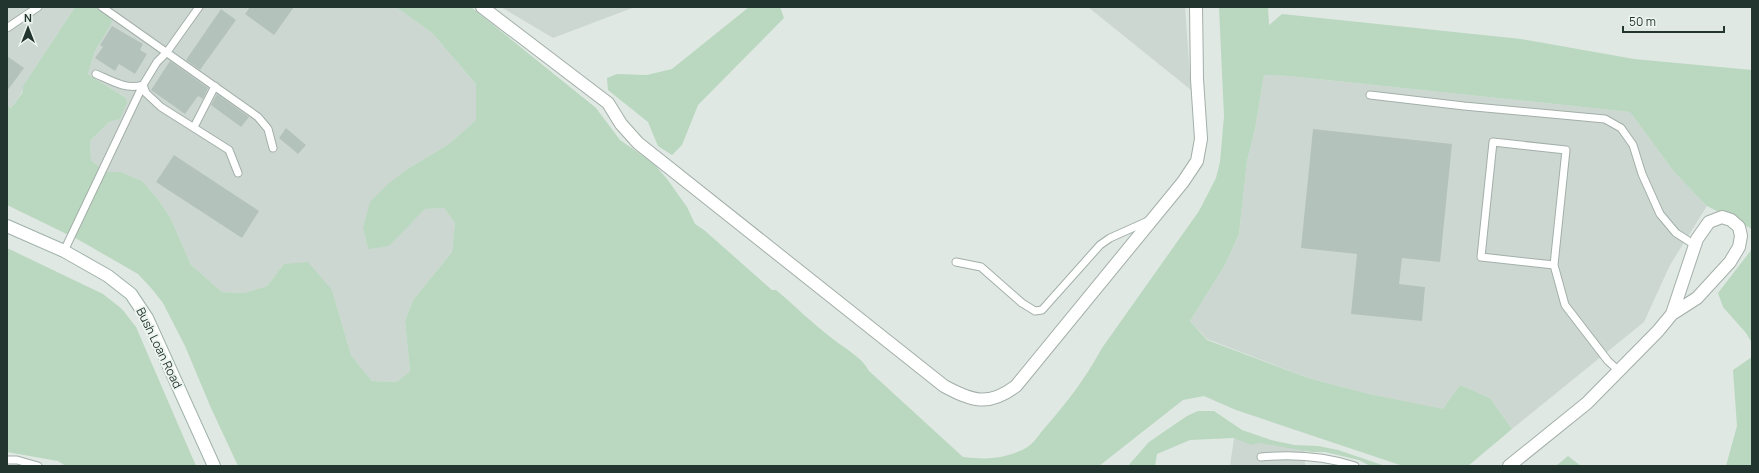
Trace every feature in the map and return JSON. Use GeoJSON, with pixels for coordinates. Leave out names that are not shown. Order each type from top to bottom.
{"type":"FeatureCollection","features":[{"type":"Feature","properties":{"kind":"street"},"geometry":{"type":"LineString","coordinates":[[482,7],[608,103],[621,124],[638,142],[944,386],[966,398],[986,400],[1005,395],[1016,386],[1183,182],[1197,161],[1201,139],[1197,79],[1196,7]]}},
{"type":"Feature","properties":{"kind":"street"},"geometry":{"type":"LineString","coordinates":[[1509,466],[1587,403],[1658,331],[1672,314],[1697,298],[1730,262],[1739,247],[1741,236],[1739,226],[1732,220],[1722,217],[1709,222],[1697,238],[1672,314]]}},
{"type":"Feature","properties":{"kind":"street","name":"Bush Loan Road"},"geometry":{"type":"LineString","coordinates":[[7,226],[64,251],[108,276],[131,294],[147,318],[214,466]]}},
{"type":"Feature","properties":{"kind":"lane"},"geometry":{"type":"LineString","coordinates":[[7,28],[38,7]]}},
{"type":"Feature","properties":{"kind":"lane"},"geometry":{"type":"LineString","coordinates":[[102,7],[258,117],[268,128],[273,148]]}},
{"type":"Feature","properties":{"kind":"lane"},"geometry":{"type":"LineString","coordinates":[[64,251],[143,85],[157,62],[167,52],[199,7]]}},
{"type":"Feature","properties":{"kind":"lane"},"geometry":{"type":"LineString","coordinates":[[96,74],[124,86],[135,87],[143,85]]}},
{"type":"Feature","properties":{"kind":"lane"},"geometry":{"type":"LineString","coordinates":[[143,85],[151,100],[179,120],[194,127],[229,150],[238,173]]}},
{"type":"Feature","properties":{"kind":"lane"},"geometry":{"type":"LineString","coordinates":[[194,127],[216,86]]}},
{"type":"Feature","properties":{"kind":"lane"},"geometry":{"type":"LineString","coordinates":[[1370,95],[1464,106],[1605,119],[1621,128],[1633,145],[1642,174],[1660,214],[1676,233],[1695,245]]}},
{"type":"Feature","properties":{"kind":"lane"},"geometry":{"type":"LineString","coordinates":[[1554,265],[1481,257],[1493,142],[1566,150],[1554,265],[1565,305],[1608,361],[1619,371]]}},
{"type":"Feature","properties":{"kind":"lane"},"geometry":{"type":"LineString","coordinates":[[956,262],[981,266],[1022,303],[1035,311],[1042,310],[1100,245],[1110,238],[1153,218]]}},
{"type":"Feature","properties":{"kind":"lane"},"geometry":{"type":"LineString","coordinates":[[1261,456],[1288,454],[1333,459],[1355,466]]}},
{"type":"Feature","properties":{"kind":"lane"},"geometry":{"type":"LineString","coordinates":[[7,460],[16,460],[38,466]]}},
{"type":"Feature","properties":{"kind":"shaded area"},"geometry":{"type":"Polygon","coordinates":[[[7,7],[75,7],[23,86],[23,91],[11,108],[7,105],[7,7]]]}},
{"type":"Feature","properties":{"kind":"shaded area"},"geometry":{"type":"Polygon","coordinates":[[[99,7],[396,7],[432,33],[476,84],[476,120],[449,144],[409,168],[363,228],[368,249],[407,227],[425,209],[444,208],[455,223],[452,252],[413,300],[405,321],[410,371],[397,382],[372,381],[351,355],[332,290],[284,264],[267,286],[244,293],[222,292],[191,265],[170,217],[157,198],[142,181],[121,172],[105,172],[91,160],[90,141],[109,122],[120,119],[126,98],[88,74],[95,51],[112,23],[99,7]]]}},
{"type":"Feature","properties":{"kind":"shaded area"},"geometry":{"type":"Polygon","coordinates":[[[501,7],[635,7],[553,38],[501,7]]]}},
{"type":"Feature","properties":{"kind":"shaded area"},"geometry":{"type":"Polygon","coordinates":[[[1088,7],[1185,7],[1191,90],[1088,7]]]}},
{"type":"Feature","properties":{"kind":"shaded area"},"geometry":{"type":"Polygon","coordinates":[[[1264,75],[1289,76],[1630,112],[1675,173],[1707,206],[1670,265],[1644,322],[1512,429],[1490,398],[1460,385],[1443,410],[1369,394],[1308,378],[1207,339],[1190,321],[1225,265],[1239,234],[1247,161],[1255,129],[1264,75]]]}},
{"type":"Feature","properties":{"kind":"shaded area"},"geometry":{"type":"Polygon","coordinates":[[[1234,438],[1305,450],[1305,466],[1230,466],[1234,438]]]}},
{"type":"Feature","properties":{"kind":"green space"},"geometry":{"type":"Polygon","coordinates":[[[75,7],[99,7],[110,15],[112,23],[95,51],[88,74],[126,98],[127,103],[120,119],[109,122],[90,141],[91,160],[105,172],[121,172],[142,181],[157,198],[170,217],[191,265],[222,292],[244,293],[267,286],[284,264],[308,262],[332,290],[351,355],[372,381],[397,382],[410,371],[405,321],[413,300],[452,252],[455,223],[444,208],[425,209],[389,246],[368,249],[363,228],[370,202],[388,184],[409,168],[449,144],[476,120],[476,84],[432,33],[396,7],[471,7],[596,108],[620,140],[653,163],[667,179],[687,207],[695,224],[704,230],[772,290],[776,290],[818,327],[862,361],[869,371],[963,457],[995,458],[1018,452],[1033,443],[1075,391],[1102,348],[1199,211],[1216,178],[1220,162],[1224,116],[1219,7],[1268,7],[1269,25],[1282,14],[1521,39],[1634,59],[1752,70],[1752,229],[1707,206],[1675,173],[1630,112],[1289,76],[1264,75],[1255,129],[1247,161],[1239,234],[1225,265],[1190,321],[1207,340],[1308,378],[1369,394],[1443,409],[1460,385],[1490,398],[1512,429],[1468,466],[1403,466],[1236,410],[1204,396],[1183,400],[1099,466],[238,466],[211,408],[185,346],[163,303],[152,289],[138,274],[79,240],[7,205],[7,105],[11,108],[23,92],[23,86],[75,7]]]}},
{"type":"Feature","properties":{"kind":"green space"},"geometry":{"type":"Polygon","coordinates":[[[749,7],[780,7],[784,18],[698,105],[682,145],[672,155],[658,146],[648,122],[608,90],[607,78],[617,74],[647,75],[672,69],[749,7]]]}},
{"type":"Feature","properties":{"kind":"green space"},"geometry":{"type":"Polygon","coordinates":[[[7,248],[103,294],[122,309],[136,327],[196,466],[66,466],[58,461],[7,452],[7,248]]]}},
{"type":"Feature","properties":{"kind":"green space"},"geometry":{"type":"Polygon","coordinates":[[[1752,249],[1752,343],[1746,333],[1723,307],[1718,293],[1752,249]]]}},
{"type":"Feature","properties":{"kind":"green space"},"geometry":{"type":"Polygon","coordinates":[[[1752,357],[1752,466],[1726,466],[1737,426],[1733,370],[1752,357]]]}},
{"type":"Feature","properties":{"kind":"green space"},"geometry":{"type":"Polygon","coordinates":[[[1198,411],[1214,411],[1242,430],[1271,440],[1294,445],[1318,446],[1338,450],[1385,466],[1370,466],[1359,460],[1325,452],[1312,452],[1259,443],[1251,445],[1234,438],[1190,440],[1157,454],[1155,466],[1128,466],[1149,442],[1187,416],[1198,411]]]}},
{"type":"Feature","properties":{"kind":"green space"},"geometry":{"type":"Polygon","coordinates":[[[1568,456],[1581,466],[1556,466],[1568,456]]]}},
{"type":"Feature","properties":{"kind":"building"},"geometry":{"type":"Polygon","coordinates":[[[250,7],[294,7],[274,35],[245,14],[250,7]]]}},
{"type":"Feature","properties":{"kind":"building"},"geometry":{"type":"Polygon","coordinates":[[[221,9],[236,20],[200,70],[186,60],[221,9]]]}},
{"type":"Feature","properties":{"kind":"building"},"geometry":{"type":"Polygon","coordinates":[[[112,26],[143,44],[140,50],[147,54],[135,74],[119,64],[115,71],[95,58],[103,47],[100,45],[112,26]]]}},
{"type":"Feature","properties":{"kind":"building"},"geometry":{"type":"Polygon","coordinates":[[[7,56],[24,68],[7,91],[7,56]]]}},
{"type":"Feature","properties":{"kind":"building"},"geometry":{"type":"Polygon","coordinates":[[[170,61],[208,88],[203,99],[198,96],[185,114],[151,90],[170,61]]]}},
{"type":"Feature","properties":{"kind":"building"},"geometry":{"type":"Polygon","coordinates":[[[217,94],[249,117],[241,127],[211,105],[217,94]]]}},
{"type":"Feature","properties":{"kind":"building"},"geometry":{"type":"Polygon","coordinates":[[[286,128],[306,145],[298,154],[279,138],[286,128]]]}},
{"type":"Feature","properties":{"kind":"building"},"geometry":{"type":"Polygon","coordinates":[[[1313,129],[1452,144],[1440,262],[1402,258],[1399,284],[1425,287],[1422,321],[1351,314],[1357,254],[1301,248],[1313,129]]]}},
{"type":"Feature","properties":{"kind":"building"},"geometry":{"type":"Polygon","coordinates":[[[174,155],[259,211],[242,238],[156,182],[174,155]]]}}]}
